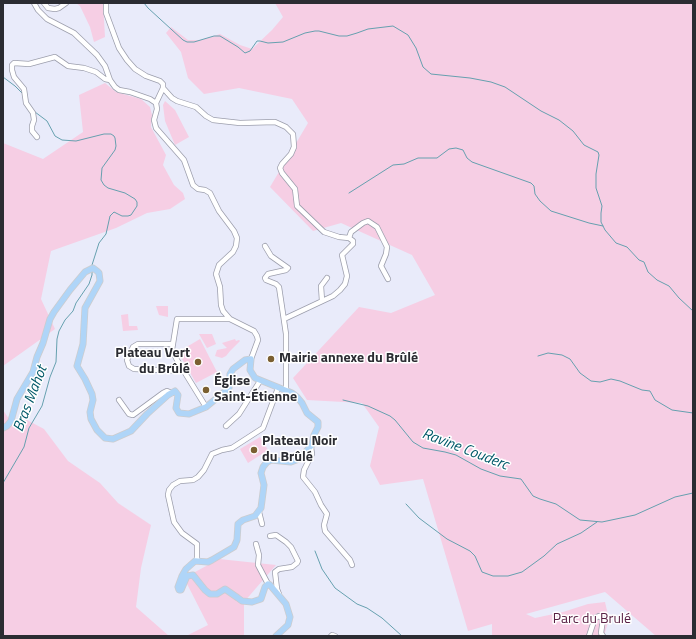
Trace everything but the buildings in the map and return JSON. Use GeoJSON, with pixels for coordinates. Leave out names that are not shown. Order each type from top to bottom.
{"type":"FeatureCollection","features":[{"type":"Feature","properties":{"kind":"main road"},"geometry":{"type":"LineString","coordinates":[[3,428],[11,421],[17,399],[33,372],[37,357],[44,343],[50,319],[70,290],[85,272],[93,268],[99,273],[99,285],[86,308],[83,344],[77,366],[92,394],[93,400],[90,416],[93,424],[103,437],[108,440],[131,431],[147,414],[175,391],[178,395],[176,408],[179,413],[189,414],[206,407],[229,388],[230,374],[233,369],[246,360],[251,359],[250,372],[255,378],[292,393],[300,400],[307,413],[319,423],[311,447],[299,459],[284,462],[271,460],[265,464],[261,473],[264,485],[259,512],[251,518],[240,522],[237,527],[237,540],[234,547],[208,562],[197,560],[186,569],[178,587],[180,590],[183,588],[187,576],[193,574],[205,590],[210,594],[217,594],[225,589],[242,600],[252,602],[261,599],[265,587],[268,584],[275,589],[289,610],[290,616],[288,625],[276,636]]}},
{"type":"Feature","properties":{"kind":"street"},"geometry":{"type":"LineString","coordinates":[[34,3],[38,10],[47,19],[74,33],[97,55],[105,66],[111,84],[119,90],[140,95],[156,103]]}},
{"type":"Feature","properties":{"kind":"street"},"geometry":{"type":"LineString","coordinates":[[44,3],[48,8],[54,9],[59,8],[66,3]]}},
{"type":"Feature","properties":{"kind":"street"},"geometry":{"type":"LineString","coordinates":[[106,3],[106,12],[119,48],[127,60],[135,69],[146,76],[160,81],[163,84],[163,88],[172,98],[196,107],[213,120],[240,123],[275,122],[286,127],[293,134],[294,147],[291,154],[280,168],[295,190],[297,206],[324,232],[339,237],[349,238],[353,243],[342,256],[346,276],[345,284],[336,294],[284,319]]}},
{"type":"Feature","properties":{"kind":"street"},"geometry":{"type":"LineString","coordinates":[[37,137],[32,131],[34,120],[33,113],[26,103],[24,89],[14,77],[12,65],[14,63],[30,64],[55,58],[68,66],[84,68],[96,72],[105,79],[110,80]]}},
{"type":"Feature","properties":{"kind":"street"},"geometry":{"type":"LineString","coordinates":[[163,88],[156,103],[157,109],[154,120],[156,128],[184,160],[193,185],[198,189],[205,190],[210,193],[218,211],[236,234],[236,246],[233,252],[217,268],[216,274],[220,287],[221,305],[223,311],[230,319],[254,331],[256,334],[258,340],[251,359]]}},
{"type":"Feature","properties":{"kind":"street"},"geometry":{"type":"LineString","coordinates":[[349,238],[351,232],[368,221],[377,227],[387,247],[381,266],[388,279]]}},
{"type":"Feature","properties":{"kind":"street"},"geometry":{"type":"LineString","coordinates":[[265,246],[271,256],[288,268],[286,270],[268,274],[265,278],[279,287],[286,339],[286,391]]}},
{"type":"Feature","properties":{"kind":"street"},"geometry":{"type":"LineString","coordinates":[[322,300],[321,286],[327,278]]}},
{"type":"Feature","properties":{"kind":"street"},"geometry":{"type":"LineString","coordinates":[[206,407],[174,353],[172,344],[177,319],[230,319]]}},
{"type":"Feature","properties":{"kind":"street"},"geometry":{"type":"LineString","coordinates":[[172,344],[138,344],[134,347],[127,360],[129,366],[134,369],[184,371]]}},
{"type":"Feature","properties":{"kind":"street"},"geometry":{"type":"LineString","coordinates":[[226,426],[239,414],[260,381]]}},
{"type":"Feature","properties":{"kind":"street"},"geometry":{"type":"LineString","coordinates":[[197,560],[197,544],[182,533],[175,524],[168,495],[169,490],[173,485],[180,482],[193,480],[198,477],[204,470],[210,457],[215,453],[232,448],[263,428],[278,388]]}},
{"type":"Feature","properties":{"kind":"street"},"geometry":{"type":"LineString","coordinates":[[119,400],[129,414],[133,415],[163,393],[167,391],[172,393]]}},
{"type":"Feature","properties":{"kind":"street"},"geometry":{"type":"LineString","coordinates":[[311,447],[312,454],[304,470],[303,477],[315,492],[321,506],[326,512],[327,516],[324,528],[325,531],[350,560],[352,565]]}},
{"type":"Feature","properties":{"kind":"street"},"geometry":{"type":"LineString","coordinates":[[259,512],[262,524]]}},
{"type":"Feature","properties":{"kind":"street"},"geometry":{"type":"LineString","coordinates":[[270,536],[276,535],[286,542],[291,547],[298,561],[292,567],[279,569],[275,572],[277,589],[281,598]]}},
{"type":"Feature","properties":{"kind":"street"},"geometry":{"type":"LineString","coordinates":[[256,544],[258,565],[268,584]]}},
{"type":"Feature","properties":{"kind":"street"},"geometry":{"type":"LineString","coordinates":[[589,636],[595,618],[599,616],[603,619],[601,633],[603,636]]}},
{"type":"Feature","properties":{"kind":"street"},"geometry":{"type":"LineString","coordinates":[[331,636],[335,636]]}},
{"type":"Feature","properties":{"kind":"green space"},"geometry":{"type":"Polygon","coordinates":[[[76,3],[103,3],[105,37],[94,42],[90,27],[80,6],[76,3]]]}},
{"type":"Feature","properties":{"kind":"green space","name":"Parc du Brulé"},"geometry":{"type":"Polygon","coordinates":[[[275,3],[693,3],[693,636],[656,636],[605,592],[526,614],[535,618],[563,612],[588,604],[605,602],[609,619],[604,636],[492,636],[492,624],[468,631],[423,479],[380,485],[370,466],[379,427],[362,403],[307,400],[293,378],[359,307],[391,313],[435,295],[412,255],[341,223],[313,231],[270,187],[308,123],[292,99],[239,88],[204,94],[188,78],[181,52],[166,33],[171,27],[188,40],[201,40],[220,34],[240,45],[252,49],[283,17],[275,3]]]}},
{"type":"Feature","properties":{"kind":"green space"},"geometry":{"type":"Polygon","coordinates":[[[105,83],[116,92],[141,99],[150,107],[152,115],[151,127],[166,155],[163,165],[174,185],[183,193],[185,199],[170,209],[147,213],[116,228],[51,251],[41,299],[55,329],[3,366],[3,143],[43,159],[83,132],[79,95],[105,83]]]}},
{"type":"Feature","properties":{"kind":"green space"},"geometry":{"type":"Polygon","coordinates":[[[165,101],[175,110],[189,137],[175,145],[165,121],[163,105],[165,101]]]}},
{"type":"Feature","properties":{"kind":"green space"},"geometry":{"type":"Polygon","coordinates":[[[156,306],[168,306],[168,317],[159,315],[156,306]]]}},
{"type":"Feature","properties":{"kind":"green space"},"geometry":{"type":"Polygon","coordinates":[[[128,314],[129,326],[137,326],[138,330],[123,331],[121,315],[128,314]]]}},
{"type":"Feature","properties":{"kind":"green space"},"geometry":{"type":"Polygon","coordinates":[[[199,334],[212,334],[216,344],[207,348],[199,334]]]}},
{"type":"Feature","properties":{"kind":"green space","name":"Plateau Vert du Brûlé"},"geometry":{"type":"Polygon","coordinates":[[[200,339],[217,372],[196,383],[178,352],[200,339]]]}},
{"type":"Feature","properties":{"kind":"green space"},"geometry":{"type":"Polygon","coordinates":[[[235,339],[236,341],[240,341],[226,356],[222,358],[215,356],[217,350],[227,348],[222,343],[235,339]]]}},
{"type":"Feature","properties":{"kind":"green space"},"geometry":{"type":"Polygon","coordinates":[[[3,410],[11,422],[27,420],[44,429],[68,461],[100,483],[118,503],[151,525],[141,568],[136,607],[169,636],[3,636],[3,410]]]}},
{"type":"Feature","properties":{"kind":"green space","name":"Plateau Noir du Brûlé"},"geometry":{"type":"Polygon","coordinates":[[[260,437],[268,450],[248,463],[240,449],[260,437]]]}},
{"type":"Feature","properties":{"kind":"green space"},"geometry":{"type":"Polygon","coordinates":[[[219,559],[276,565],[244,602],[244,636],[186,636],[208,625],[184,578],[219,559]]]}},
{"type":"Feature","properties":{"kind":"waterway"},"geometry":{"type":"LineString","coordinates":[[144,3],[183,40],[187,42],[194,42],[214,36],[220,36],[245,53],[250,51],[257,41],[268,43],[283,42],[305,33],[315,31],[339,36],[347,36],[368,29],[393,26],[408,35],[416,48],[423,67],[431,74],[470,78],[491,82],[505,87],[541,111],[559,120],[573,131],[584,145],[598,152],[596,188],[602,206],[601,222],[605,230],[616,243],[627,247],[639,260],[644,262],[648,272],[657,280],[669,286],[693,311]]}},
{"type":"Feature","properties":{"kind":"waterway"},"geometry":{"type":"LineString","coordinates":[[637,3],[642,3]]}},
{"type":"Feature","properties":{"kind":"waterway","name":"Bras Mahot"},"geometry":{"type":"LineString","coordinates":[[3,77],[22,93]]}},
{"type":"Feature","properties":{"kind":"waterway","name":"Bras Mahot"},"geometry":{"type":"LineString","coordinates":[[35,112],[47,121],[55,136],[62,140],[76,141],[104,134],[111,134],[115,138],[115,150],[102,168],[101,180],[108,188],[125,193],[135,199],[137,206],[131,215],[122,216],[114,212],[110,216],[106,234],[99,243],[92,265]]}},
{"type":"Feature","properties":{"kind":"waterway"},"geometry":{"type":"LineString","coordinates":[[349,193],[393,165],[404,164],[418,158],[437,158],[449,149],[456,148],[463,150],[467,158],[472,162],[531,183],[534,186],[535,194],[551,211],[603,226]]}},
{"type":"Feature","properties":{"kind":"waterway","name":"Bras Mahot"},"geometry":{"type":"LineString","coordinates":[[3,483],[24,447],[29,428],[42,406],[56,362],[57,339],[59,331],[89,284],[92,271]]}},
{"type":"Feature","properties":{"kind":"waterway"},"geometry":{"type":"LineString","coordinates":[[538,356],[548,353],[562,355],[570,359],[580,373],[591,381],[600,382],[611,379],[620,381],[642,390],[650,391],[655,400],[672,410],[693,413]]}},
{"type":"Feature","properties":{"kind":"waterway","name":"Ravine Couderc"},"geometry":{"type":"LineString","coordinates":[[343,400],[368,406],[390,416],[413,442],[423,448],[456,455],[481,469],[500,476],[521,479],[533,496],[556,504],[580,520],[602,522],[635,515],[675,497],[693,493]]}},
{"type":"Feature","properties":{"kind":"waterway"},"geometry":{"type":"LineString","coordinates":[[406,504],[419,518],[447,539],[470,551],[475,556],[482,572],[493,576],[508,576],[522,572],[544,556],[557,544],[581,533],[597,522]]}},
{"type":"Feature","properties":{"kind":"waterway"},"geometry":{"type":"LineString","coordinates":[[315,551],[322,569],[335,588],[357,604],[367,608],[382,618],[402,636]]}},
{"type":"Feature","properties":{"kind":"place","name":"Mairie annexe du Brûlé"},"geometry":{"type":"Point","coordinates":[271,359]}},
{"type":"Feature","properties":{"kind":"place","name":"Plateau Vert du Brûlé"},"geometry":{"type":"Point","coordinates":[198,362]}},
{"type":"Feature","properties":{"kind":"place","name":"Église Saint-Étienne"},"geometry":{"type":"Point","coordinates":[206,390]}},
{"type":"Feature","properties":{"kind":"place","name":"Plateau Noir du Brûlé"},"geometry":{"type":"Point","coordinates":[254,450]}}]}
